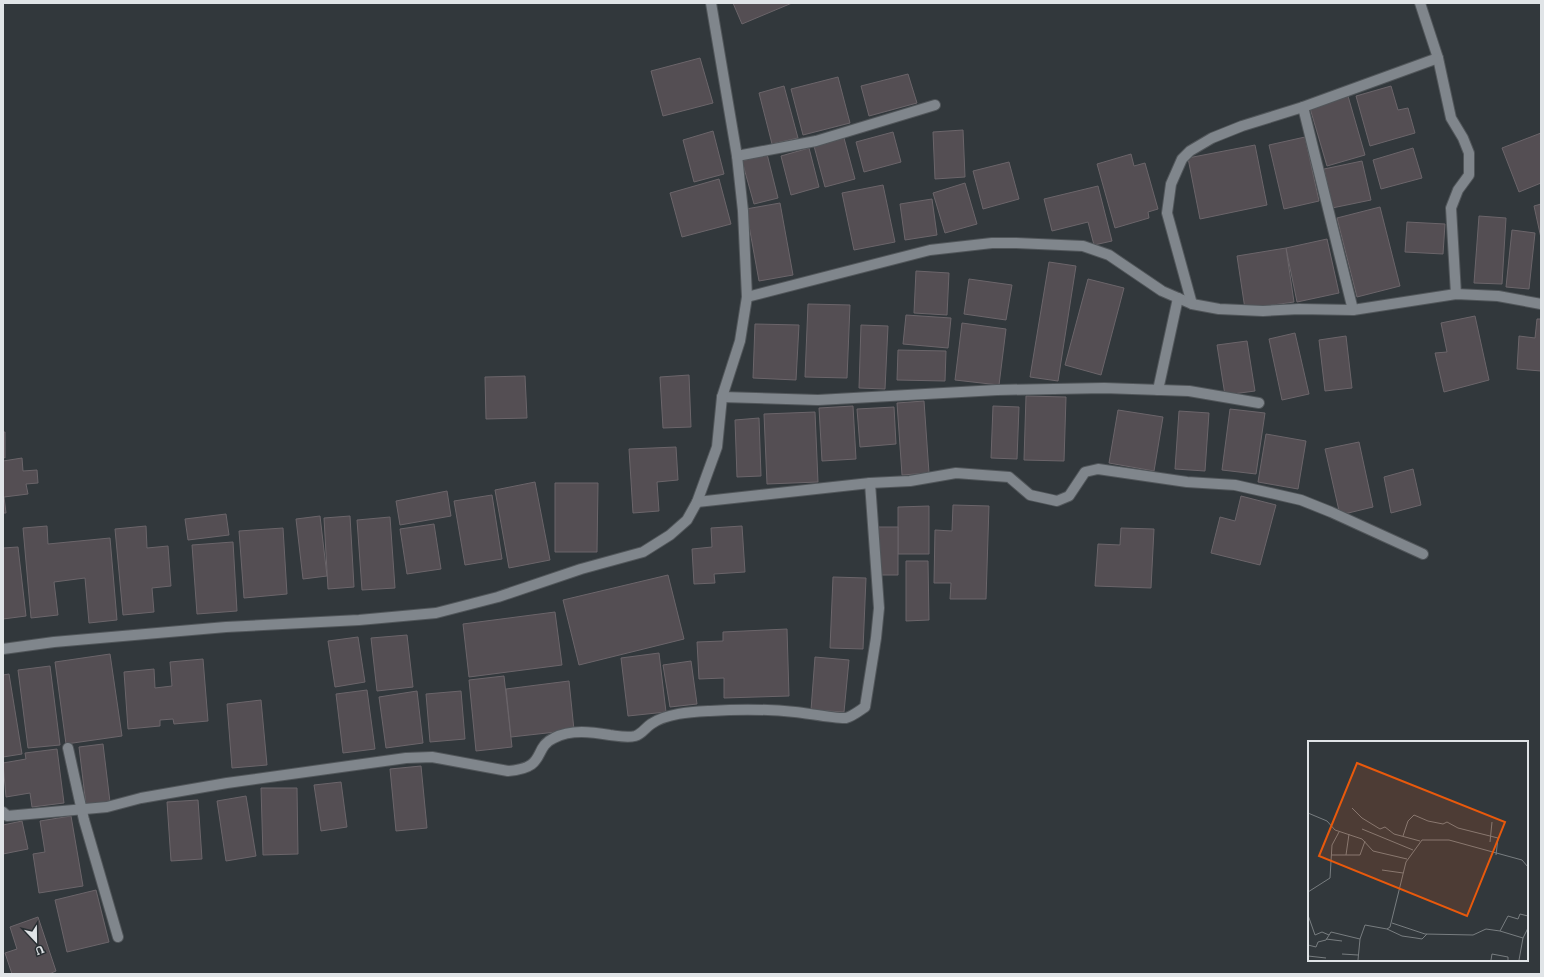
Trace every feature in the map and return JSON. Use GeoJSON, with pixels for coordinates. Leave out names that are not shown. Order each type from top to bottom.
{"type":"FeatureCollection","features":[{"type":"Feature","properties":{"kind":"street"},"geometry":{"type":"LineString","coordinates":[[3,649],[54,642],[218,628],[359,620],[436,613],[498,597],[581,569],[643,552],[676,530],[686,520],[697,502],[717,447],[722,397],[740,341],[747,297],[743,211],[737,156],[711,3]]}},
{"type":"Feature","properties":{"kind":"street"},"geometry":{"type":"LineString","coordinates":[[1420,3],[1438,58],[1451,118],[1463,138],[1469,153],[1469,175],[1458,190],[1451,208],[1456,294]]}},
{"type":"Feature","properties":{"kind":"street"},"geometry":{"type":"LineString","coordinates":[[1192,304],[1167,213],[1171,184],[1182,159],[1190,151],[1212,138],[1242,126],[1303,107],[1438,58]]}},
{"type":"Feature","properties":{"kind":"street"},"geometry":{"type":"LineString","coordinates":[[737,156],[816,142],[935,106]]}},
{"type":"Feature","properties":{"kind":"street"},"geometry":{"type":"LineString","coordinates":[[1303,107],[1353,310]]}},
{"type":"Feature","properties":{"kind":"street"},"geometry":{"type":"LineString","coordinates":[[747,297],[930,250],[992,243],[1016,243],[1083,246],[1109,255],[1162,291],[1192,304],[1219,309],[1263,311],[1299,309],[1353,310],[1456,294],[1498,296],[1541,304]]}},
{"type":"Feature","properties":{"kind":"street"},"geometry":{"type":"LineString","coordinates":[[1158,390],[1178,298]]}},
{"type":"Feature","properties":{"kind":"street"},"geometry":{"type":"LineString","coordinates":[[722,397],[818,400],[997,390],[1104,388],[1189,391],[1258,403]]}},
{"type":"Feature","properties":{"kind":"street"},"geometry":{"type":"LineString","coordinates":[[697,502],[870,483],[910,481],[956,474],[1009,477],[1030,495],[1057,501],[1069,496],[1085,472],[1098,469],[1187,482],[1235,485],[1301,500],[1338,514],[1424,554]]}},
{"type":"Feature","properties":{"kind":"street"},"geometry":{"type":"LineString","coordinates":[[3,812],[7,816],[26,815],[107,806],[141,798],[220,784],[406,758],[432,757],[508,771],[521,770],[534,763],[545,744],[553,738],[572,732],[635,736],[643,732],[651,724],[671,716],[692,713],[761,709],[846,718],[856,714],[865,707],[876,638],[879,608],[870,483]]}},
{"type":"Feature","properties":{"kind":"street"},"geometry":{"type":"LineString","coordinates":[[68,748],[81,808],[118,937]]}},
{"type":"Feature","properties":{"kind":"building"},"geometry":{"type":"Polygon","coordinates":[[[733,3],[792,3],[742,24],[733,3]]]}},
{"type":"Feature","properties":{"kind":"building"},"geometry":{"type":"Polygon","coordinates":[[[700,58],[713,103],[663,116],[651,71],[700,58]]]}},
{"type":"Feature","properties":{"kind":"building"},"geometry":{"type":"Polygon","coordinates":[[[908,74],[917,103],[869,116],[861,86],[908,74]]]}},
{"type":"Feature","properties":{"kind":"building"},"geometry":{"type":"Polygon","coordinates":[[[838,77],[850,123],[803,135],[791,89],[838,77]]]}},
{"type":"Feature","properties":{"kind":"building"},"geometry":{"type":"Polygon","coordinates":[[[784,86],[798,138],[772,144],[759,93],[784,86]]]}},
{"type":"Feature","properties":{"kind":"building"},"geometry":{"type":"Polygon","coordinates":[[[1391,86],[1398,110],[1408,108],[1415,133],[1370,146],[1356,96],[1391,86]]]}},
{"type":"Feature","properties":{"kind":"building"},"geometry":{"type":"Polygon","coordinates":[[[1348,96],[1365,155],[1327,166],[1310,108],[1348,96]]]}},
{"type":"Feature","properties":{"kind":"building"},"geometry":{"type":"Polygon","coordinates":[[[963,130],[965,177],[935,179],[933,132],[963,130]]]}},
{"type":"Feature","properties":{"kind":"building"},"geometry":{"type":"Polygon","coordinates":[[[713,131],[724,174],[694,182],[683,140],[713,131]]]}},
{"type":"Feature","properties":{"kind":"building"},"geometry":{"type":"Polygon","coordinates":[[[893,132],[901,162],[864,172],[856,142],[893,132]]]}},
{"type":"Feature","properties":{"kind":"building"},"geometry":{"type":"Polygon","coordinates":[[[1541,133],[1541,183],[1519,192],[1502,148],[1541,133]]]}},
{"type":"Feature","properties":{"kind":"building"},"geometry":{"type":"Polygon","coordinates":[[[1305,137],[1319,201],[1284,209],[1269,145],[1305,137]]]}},
{"type":"Feature","properties":{"kind":"building"},"geometry":{"type":"Polygon","coordinates":[[[844,138],[855,179],[825,187],[814,146],[844,138]]]}},
{"type":"Feature","properties":{"kind":"building"},"geometry":{"type":"Polygon","coordinates":[[[1255,145],[1267,205],[1200,219],[1188,158],[1255,145]]]}},
{"type":"Feature","properties":{"kind":"building"},"geometry":{"type":"Polygon","coordinates":[[[809,148],[819,187],[791,195],[781,156],[809,148]]]}},
{"type":"Feature","properties":{"kind":"building"},"geometry":{"type":"Polygon","coordinates":[[[1413,148],[1422,178],[1381,189],[1373,160],[1413,148]]]}},
{"type":"Feature","properties":{"kind":"building"},"geometry":{"type":"Polygon","coordinates":[[[767,154],[778,198],[754,204],[742,161],[767,154]]]}},
{"type":"Feature","properties":{"kind":"building"},"geometry":{"type":"Polygon","coordinates":[[[1131,154],[1134,166],[1145,163],[1158,209],[1148,212],[1149,218],[1115,228],[1097,164],[1131,154]]]}},
{"type":"Feature","properties":{"kind":"building"},"geometry":{"type":"Polygon","coordinates":[[[1362,161],[1371,200],[1332,208],[1324,169],[1362,161]]]}},
{"type":"Feature","properties":{"kind":"building"},"geometry":{"type":"Polygon","coordinates":[[[1009,162],[1019,199],[983,209],[973,171],[1009,162]]]}},
{"type":"Feature","properties":{"kind":"building"},"geometry":{"type":"Polygon","coordinates":[[[719,179],[731,224],[682,237],[670,193],[719,179]]]}},
{"type":"Feature","properties":{"kind":"building"},"geometry":{"type":"Polygon","coordinates":[[[965,183],[977,224],[945,233],[933,193],[965,183]]]}},
{"type":"Feature","properties":{"kind":"building"},"geometry":{"type":"Polygon","coordinates":[[[883,185],[895,242],[854,250],[842,193],[883,185]]]}},
{"type":"Feature","properties":{"kind":"building"},"geometry":{"type":"Polygon","coordinates":[[[1098,186],[1112,241],[1094,245],[1088,222],[1052,231],[1044,199],[1098,186]]]}},
{"type":"Feature","properties":{"kind":"building"},"geometry":{"type":"Polygon","coordinates":[[[932,199],[937,235],[905,240],[900,204],[932,199]]]}},
{"type":"Feature","properties":{"kind":"building"},"geometry":{"type":"Polygon","coordinates":[[[780,203],[793,275],[759,281],[746,209],[780,203]]]}},
{"type":"Feature","properties":{"kind":"building"},"geometry":{"type":"Polygon","coordinates":[[[1541,204],[1541,238],[1534,206],[1541,204]]]}},
{"type":"Feature","properties":{"kind":"building"},"geometry":{"type":"Polygon","coordinates":[[[1380,207],[1400,286],[1357,297],[1337,218],[1380,207]]]}},
{"type":"Feature","properties":{"kind":"building"},"geometry":{"type":"Polygon","coordinates":[[[1479,216],[1506,218],[1502,284],[1474,283],[1479,216]]]}},
{"type":"Feature","properties":{"kind":"building"},"geometry":{"type":"Polygon","coordinates":[[[1407,222],[1445,224],[1443,254],[1405,252],[1407,222]]]}},
{"type":"Feature","properties":{"kind":"building"},"geometry":{"type":"Polygon","coordinates":[[[1512,230],[1535,233],[1529,289],[1506,287],[1512,230]]]}},
{"type":"Feature","properties":{"kind":"building"},"geometry":{"type":"Polygon","coordinates":[[[1327,239],[1339,293],[1297,302],[1286,248],[1327,239]]]}},
{"type":"Feature","properties":{"kind":"building"},"geometry":{"type":"Polygon","coordinates":[[[1286,248],[1294,302],[1245,309],[1237,256],[1286,248]]]}},
{"type":"Feature","properties":{"kind":"building"},"geometry":{"type":"Polygon","coordinates":[[[1049,262],[1076,266],[1058,381],[1030,377],[1049,262]]]}},
{"type":"Feature","properties":{"kind":"building"},"geometry":{"type":"Polygon","coordinates":[[[916,271],[949,273],[947,315],[914,313],[916,271]]]}},
{"type":"Feature","properties":{"kind":"building"},"geometry":{"type":"Polygon","coordinates":[[[969,279],[1012,285],[1006,320],[964,314],[969,279]]]}},
{"type":"Feature","properties":{"kind":"building"},"geometry":{"type":"Polygon","coordinates":[[[1088,279],[1124,288],[1101,375],[1065,365],[1088,279]]]}},
{"type":"Feature","properties":{"kind":"building"},"geometry":{"type":"Polygon","coordinates":[[[808,304],[850,305],[847,378],[805,377],[808,304]]]}},
{"type":"Feature","properties":{"kind":"building"},"geometry":{"type":"Polygon","coordinates":[[[906,315],[951,318],[948,348],[903,344],[906,315]]]}},
{"type":"Feature","properties":{"kind":"building"},"geometry":{"type":"Polygon","coordinates":[[[1475,316],[1489,380],[1444,392],[1435,353],[1447,352],[1441,323],[1475,316]]]}},
{"type":"Feature","properties":{"kind":"building"},"geometry":{"type":"Polygon","coordinates":[[[1537,319],[1541,319],[1541,371],[1517,369],[1519,336],[1535,338],[1537,319]]]}},
{"type":"Feature","properties":{"kind":"building"},"geometry":{"type":"Polygon","coordinates":[[[962,323],[1006,329],[999,385],[955,380],[962,323]]]}},
{"type":"Feature","properties":{"kind":"building"},"geometry":{"type":"Polygon","coordinates":[[[755,324],[799,325],[796,380],[753,378],[755,324]]]}},
{"type":"Feature","properties":{"kind":"building"},"geometry":{"type":"Polygon","coordinates":[[[861,325],[888,326],[885,389],[859,388],[861,325]]]}},
{"type":"Feature","properties":{"kind":"building"},"geometry":{"type":"Polygon","coordinates":[[[1295,333],[1309,394],[1282,400],[1269,339],[1295,333]]]}},
{"type":"Feature","properties":{"kind":"building"},"geometry":{"type":"Polygon","coordinates":[[[1346,336],[1352,388],[1325,391],[1319,340],[1346,336]]]}},
{"type":"Feature","properties":{"kind":"building"},"geometry":{"type":"Polygon","coordinates":[[[1247,341],[1255,391],[1225,395],[1217,345],[1247,341]]]}},
{"type":"Feature","properties":{"kind":"building"},"geometry":{"type":"Polygon","coordinates":[[[898,350],[946,351],[945,381],[897,380],[898,350]]]}},
{"type":"Feature","properties":{"kind":"building"},"geometry":{"type":"Polygon","coordinates":[[[689,375],[691,427],[663,428],[660,377],[689,375]]]}},
{"type":"Feature","properties":{"kind":"building"},"geometry":{"type":"Polygon","coordinates":[[[525,376],[527,418],[486,419],[485,377],[525,376]]]}},
{"type":"Feature","properties":{"kind":"building"},"geometry":{"type":"Polygon","coordinates":[[[1026,396],[1066,397],[1064,461],[1024,460],[1026,396]]]}},
{"type":"Feature","properties":{"kind":"building"},"geometry":{"type":"Polygon","coordinates":[[[924,401],[929,473],[902,475],[897,403],[924,401]]]}},
{"type":"Feature","properties":{"kind":"building"},"geometry":{"type":"Polygon","coordinates":[[[853,406],[856,459],[822,461],[819,408],[853,406]]]}},
{"type":"Feature","properties":{"kind":"building"},"geometry":{"type":"Polygon","coordinates":[[[993,406],[1019,407],[1017,459],[991,458],[993,406]]]}},
{"type":"Feature","properties":{"kind":"building"},"geometry":{"type":"Polygon","coordinates":[[[894,407],[896,444],[860,447],[857,409],[894,407]]]}},
{"type":"Feature","properties":{"kind":"building"},"geometry":{"type":"Polygon","coordinates":[[[1230,409],[1265,413],[1256,474],[1222,470],[1230,409]]]}},
{"type":"Feature","properties":{"kind":"building"},"geometry":{"type":"Polygon","coordinates":[[[1118,410],[1163,417],[1154,471],[1109,463],[1118,410]]]}},
{"type":"Feature","properties":{"kind":"building"},"geometry":{"type":"Polygon","coordinates":[[[1179,411],[1209,413],[1205,471],[1175,469],[1179,411]]]}},
{"type":"Feature","properties":{"kind":"building"},"geometry":{"type":"Polygon","coordinates":[[[815,412],[818,482],[767,484],[764,414],[815,412]]]}},
{"type":"Feature","properties":{"kind":"building"},"geometry":{"type":"Polygon","coordinates":[[[759,418],[761,476],[737,477],[735,420],[759,418]]]}},
{"type":"Feature","properties":{"kind":"building"},"geometry":{"type":"Polygon","coordinates":[[[3,432],[5,432],[5,458],[3,457],[3,432]]]}},
{"type":"Feature","properties":{"kind":"building"},"geometry":{"type":"Polygon","coordinates":[[[1266,434],[1306,441],[1298,489],[1258,482],[1266,434]]]}},
{"type":"Feature","properties":{"kind":"building"},"geometry":{"type":"Polygon","coordinates":[[[1359,442],[1373,507],[1340,515],[1325,449],[1359,442]]]}},
{"type":"Feature","properties":{"kind":"building"},"geometry":{"type":"Polygon","coordinates":[[[676,447],[678,480],[657,482],[659,511],[633,513],[629,449],[676,447]]]}},
{"type":"Feature","properties":{"kind":"building"},"geometry":{"type":"Polygon","coordinates":[[[22,458],[23,471],[37,470],[38,483],[26,484],[28,494],[4,497],[6,513],[3,513],[3,461],[22,458]]]}},
{"type":"Feature","properties":{"kind":"building"},"geometry":{"type":"Polygon","coordinates":[[[1413,469],[1421,505],[1391,513],[1384,477],[1413,469]]]}},
{"type":"Feature","properties":{"kind":"building"},"geometry":{"type":"Polygon","coordinates":[[[535,482],[550,560],[509,568],[495,490],[535,482]]]}},
{"type":"Feature","properties":{"kind":"building"},"geometry":{"type":"Polygon","coordinates":[[[555,483],[598,483],[597,552],[555,552],[555,483]]]}},
{"type":"Feature","properties":{"kind":"building"},"geometry":{"type":"Polygon","coordinates":[[[447,491],[451,516],[400,525],[396,501],[447,491]]]}},
{"type":"Feature","properties":{"kind":"building"},"geometry":{"type":"Polygon","coordinates":[[[492,495],[502,559],[465,565],[454,501],[492,495]]]}},
{"type":"Feature","properties":{"kind":"building"},"geometry":{"type":"Polygon","coordinates":[[[1241,496],[1276,505],[1260,565],[1211,553],[1220,517],[1235,521],[1241,496]]]}},
{"type":"Feature","properties":{"kind":"building"},"geometry":{"type":"Polygon","coordinates":[[[953,505],[989,506],[986,599],[950,599],[951,583],[934,583],[935,530],[952,531],[953,505]]]}},
{"type":"Feature","properties":{"kind":"building"},"geometry":{"type":"Polygon","coordinates":[[[929,506],[929,554],[898,554],[898,507],[929,506]]]}},
{"type":"Feature","properties":{"kind":"building"},"geometry":{"type":"Polygon","coordinates":[[[226,514],[229,535],[188,540],[185,519],[226,514]]]}},
{"type":"Feature","properties":{"kind":"building"},"geometry":{"type":"Polygon","coordinates":[[[320,516],[327,576],[303,579],[296,519],[320,516]]]}},
{"type":"Feature","properties":{"kind":"building"},"geometry":{"type":"Polygon","coordinates":[[[350,516],[354,587],[328,589],[324,518],[350,516]]]}},
{"type":"Feature","properties":{"kind":"building"},"geometry":{"type":"Polygon","coordinates":[[[390,517],[395,588],[362,590],[357,520],[390,517]]]}},
{"type":"Feature","properties":{"kind":"building"},"geometry":{"type":"Polygon","coordinates":[[[434,524],[441,569],[407,574],[400,529],[434,524]]]}},
{"type":"Feature","properties":{"kind":"building"},"geometry":{"type":"Polygon","coordinates":[[[47,526],[48,544],[110,538],[117,620],[89,623],[85,578],[54,582],[58,615],[31,618],[23,528],[47,526]]]}},
{"type":"Feature","properties":{"kind":"building"},"geometry":{"type":"Polygon","coordinates":[[[146,526],[147,548],[168,546],[171,586],[152,588],[154,612],[123,615],[115,529],[146,526]]]}},
{"type":"Feature","properties":{"kind":"building"},"geometry":{"type":"Polygon","coordinates":[[[742,526],[745,572],[714,574],[715,583],[694,584],[692,549],[712,547],[711,528],[742,526]]]}},
{"type":"Feature","properties":{"kind":"building"},"geometry":{"type":"Polygon","coordinates":[[[878,527],[898,527],[898,575],[879,575],[878,527]]]}},
{"type":"Feature","properties":{"kind":"building"},"geometry":{"type":"Polygon","coordinates":[[[283,528],[287,594],[244,598],[239,531],[283,528]]]}},
{"type":"Feature","properties":{"kind":"building"},"geometry":{"type":"Polygon","coordinates":[[[1121,528],[1154,529],[1151,588],[1095,586],[1098,544],[1120,545],[1121,528]]]}},
{"type":"Feature","properties":{"kind":"building"},"geometry":{"type":"Polygon","coordinates":[[[233,542],[237,611],[197,614],[192,545],[233,542]]]}},
{"type":"Feature","properties":{"kind":"building"},"geometry":{"type":"Polygon","coordinates":[[[18,547],[26,616],[3,619],[3,548],[18,547]]]}},
{"type":"Feature","properties":{"kind":"building"},"geometry":{"type":"Polygon","coordinates":[[[906,561],[928,561],[929,620],[906,621],[906,561]]]}},
{"type":"Feature","properties":{"kind":"building"},"geometry":{"type":"Polygon","coordinates":[[[668,575],[684,639],[579,665],[563,600],[668,575]]]}},
{"type":"Feature","properties":{"kind":"building"},"geometry":{"type":"Polygon","coordinates":[[[833,577],[866,578],[863,649],[830,648],[833,577]]]}},
{"type":"Feature","properties":{"kind":"building"},"geometry":{"type":"Polygon","coordinates":[[[555,612],[562,665],[469,677],[463,624],[555,612]]]}},
{"type":"Feature","properties":{"kind":"building"},"geometry":{"type":"Polygon","coordinates":[[[787,629],[789,696],[724,698],[724,678],[699,679],[697,642],[723,641],[723,632],[787,629]]]}},
{"type":"Feature","properties":{"kind":"building"},"geometry":{"type":"Polygon","coordinates":[[[407,635],[413,687],[377,691],[371,638],[407,635]]]}},
{"type":"Feature","properties":{"kind":"building"},"geometry":{"type":"Polygon","coordinates":[[[358,637],[365,682],[335,687],[328,641],[358,637]]]}},
{"type":"Feature","properties":{"kind":"building"},"geometry":{"type":"Polygon","coordinates":[[[659,653],[666,712],[628,716],[621,658],[659,653]]]}},
{"type":"Feature","properties":{"kind":"building"},"geometry":{"type":"Polygon","coordinates":[[[110,654],[122,736],[66,744],[55,662],[110,654]]]}},
{"type":"Feature","properties":{"kind":"building"},"geometry":{"type":"Polygon","coordinates":[[[815,657],[849,660],[844,712],[811,710],[815,657]]]}},
{"type":"Feature","properties":{"kind":"building"},"geometry":{"type":"Polygon","coordinates":[[[203,659],[208,721],[174,724],[173,719],[160,720],[160,726],[128,729],[124,672],[154,669],[155,688],[172,686],[170,662],[203,659]]]}},
{"type":"Feature","properties":{"kind":"building"},"geometry":{"type":"Polygon","coordinates":[[[691,661],[697,704],[670,707],[663,665],[691,661]]]}},
{"type":"Feature","properties":{"kind":"building"},"geometry":{"type":"Polygon","coordinates":[[[50,666],[60,745],[28,748],[18,670],[50,666]]]}},
{"type":"Feature","properties":{"kind":"building"},"geometry":{"type":"Polygon","coordinates":[[[9,674],[22,754],[3,757],[3,675],[9,674]]]}},
{"type":"Feature","properties":{"kind":"building"},"geometry":{"type":"Polygon","coordinates":[[[504,676],[512,747],[476,751],[469,680],[504,676]]]}},
{"type":"Feature","properties":{"kind":"building"},"geometry":{"type":"Polygon","coordinates":[[[569,681],[574,730],[511,737],[506,689],[569,681]]]}},
{"type":"Feature","properties":{"kind":"building"},"geometry":{"type":"Polygon","coordinates":[[[367,690],[375,749],[343,753],[336,694],[367,690]]]}},
{"type":"Feature","properties":{"kind":"building"},"geometry":{"type":"Polygon","coordinates":[[[417,691],[423,743],[386,748],[379,697],[417,691]]]}},
{"type":"Feature","properties":{"kind":"building"},"geometry":{"type":"Polygon","coordinates":[[[461,691],[465,739],[430,742],[426,694],[461,691]]]}},
{"type":"Feature","properties":{"kind":"building"},"geometry":{"type":"Polygon","coordinates":[[[261,700],[267,765],[232,768],[227,704],[261,700]]]}},
{"type":"Feature","properties":{"kind":"building"},"geometry":{"type":"Polygon","coordinates":[[[103,744],[110,802],[86,805],[79,747],[103,744]]]}},
{"type":"Feature","properties":{"kind":"building"},"geometry":{"type":"Polygon","coordinates":[[[57,749],[64,803],[32,807],[30,793],[6,797],[3,763],[26,759],[25,753],[57,749]]]}},
{"type":"Feature","properties":{"kind":"building"},"geometry":{"type":"Polygon","coordinates":[[[421,766],[427,828],[396,831],[390,769],[421,766]]]}},
{"type":"Feature","properties":{"kind":"building"},"geometry":{"type":"Polygon","coordinates":[[[341,782],[347,827],[321,831],[314,785],[341,782]]]}},
{"type":"Feature","properties":{"kind":"building"},"geometry":{"type":"Polygon","coordinates":[[[261,788],[297,788],[298,854],[263,855],[261,788]]]}},
{"type":"Feature","properties":{"kind":"building"},"geometry":{"type":"Polygon","coordinates":[[[246,796],[256,856],[226,861],[217,801],[246,796]]]}},
{"type":"Feature","properties":{"kind":"building"},"geometry":{"type":"Polygon","coordinates":[[[198,800],[202,859],[171,861],[167,802],[198,800]]]}},
{"type":"Feature","properties":{"kind":"building"},"geometry":{"type":"Polygon","coordinates":[[[71,816],[83,886],[39,893],[33,854],[45,852],[40,821],[71,816]]]}},
{"type":"Feature","properties":{"kind":"building"},"geometry":{"type":"Polygon","coordinates":[[[22,821],[28,849],[3,854],[3,825],[22,821]]]}},
{"type":"Feature","properties":{"kind":"building"},"geometry":{"type":"Polygon","coordinates":[[[96,890],[109,942],[67,952],[55,900],[96,890]]]}},
{"type":"Feature","properties":{"kind":"building"},"geometry":{"type":"Polygon","coordinates":[[[38,917],[56,971],[49,974],[12,974],[5,953],[17,949],[10,927],[38,917]]]}}]}
